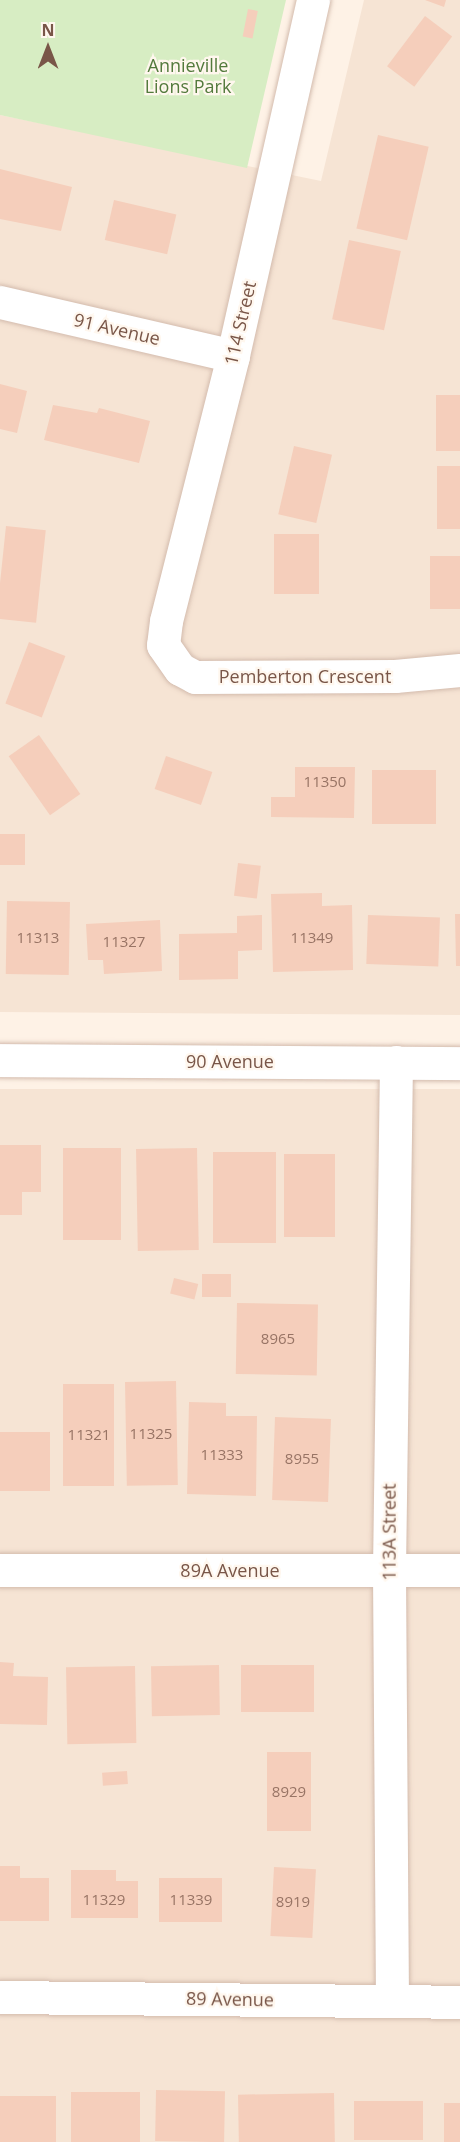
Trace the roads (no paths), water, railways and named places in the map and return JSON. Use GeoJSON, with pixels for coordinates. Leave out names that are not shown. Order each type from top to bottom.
{"type":"FeatureCollection","features":[{"type":"Feature","properties":{"kind":"street","name":"114 Street"},"geometry":{"type":"LineString","coordinates":[[164,645],[166,621],[233,357],[313,0]]}},
{"type":"Feature","properties":{"kind":"street","name":"91 Avenue"},"geometry":{"type":"LineString","coordinates":[[0,302],[233,357]]}},
{"type":"Feature","properties":{"kind":"street","name":"Pemberton Crescent"},"geometry":{"type":"LineString","coordinates":[[164,645],[180,669],[195,677],[395,676],[460,670]]}},
{"type":"Feature","properties":{"kind":"street","name":"90 Avenue"},"geometry":{"type":"LineString","coordinates":[[0,1060],[460,1063]]}},
{"type":"Feature","properties":{"kind":"street","name":"113A Street"},"geometry":{"type":"LineString","coordinates":[[392,2001],[389,1570],[396,1062]]}},
{"type":"Feature","properties":{"kind":"street","name":"89A Avenue"},"geometry":{"type":"LineString","coordinates":[[0,1570],[460,1570]]}},
{"type":"Feature","properties":{"kind":"street","name":"89 Avenue"},"geometry":{"type":"LineString","coordinates":[[0,1997],[460,2002]]}},
{"type":"Feature","properties":{"kind":"park label","name":"Annieville Lions Park"},"geometry":{"type":"Point","coordinates":[188,76]}}]}
